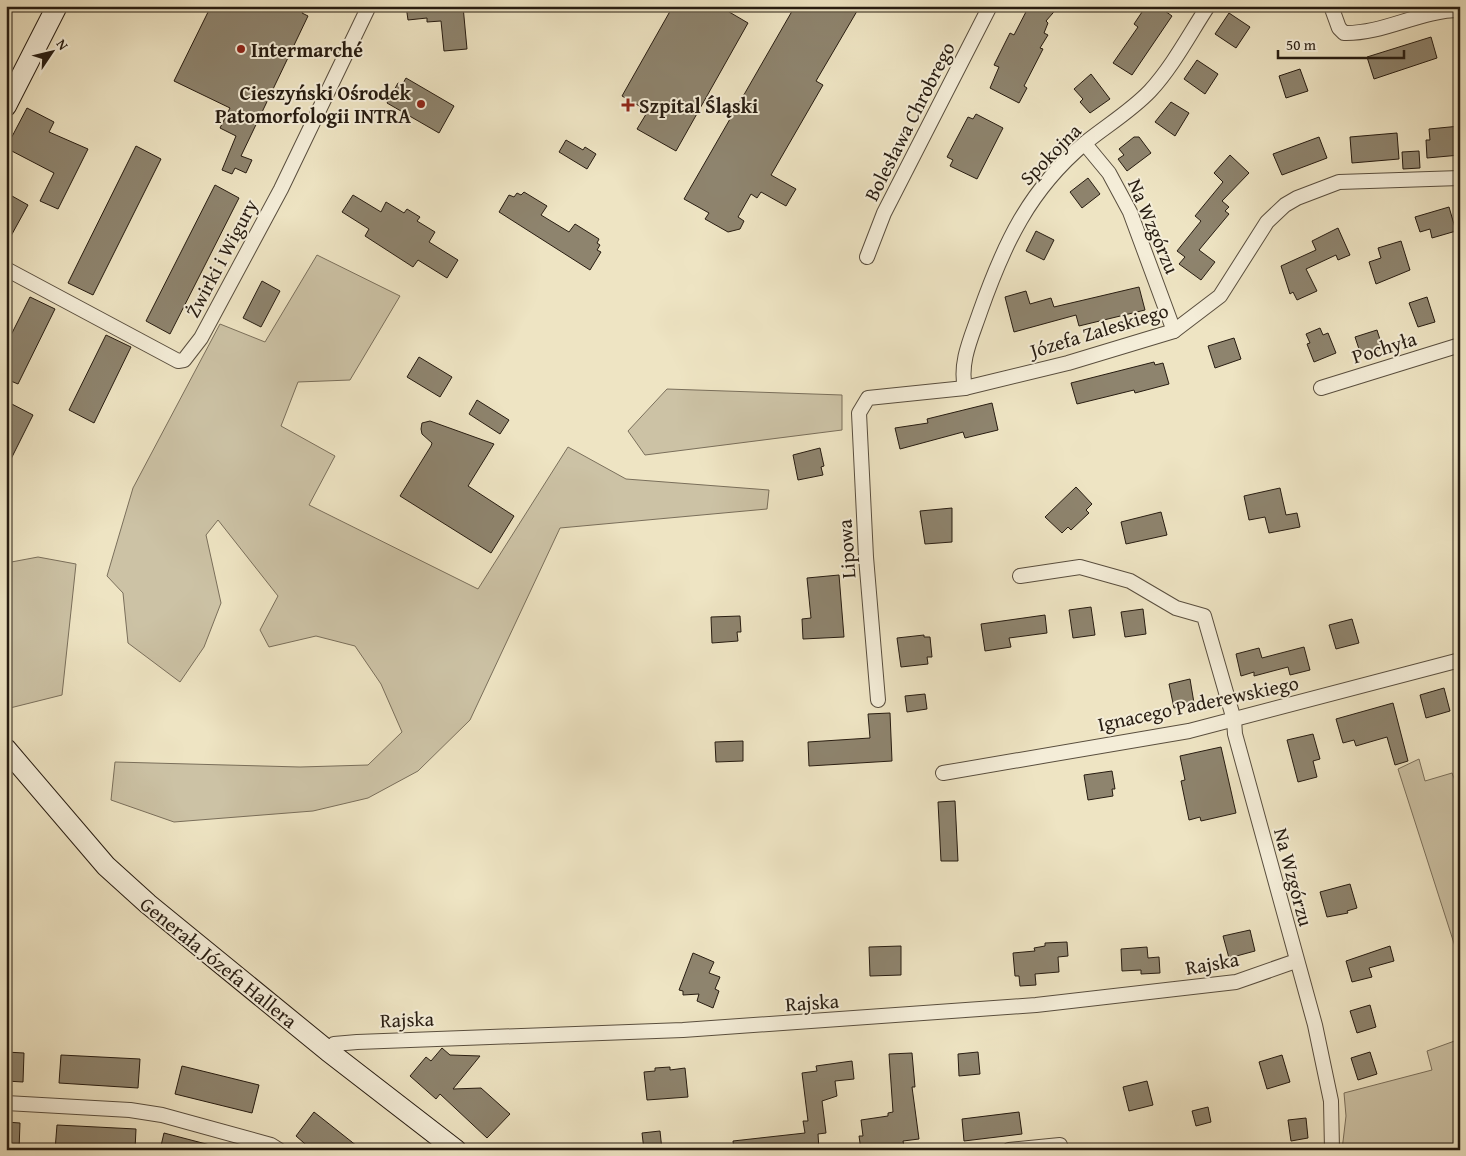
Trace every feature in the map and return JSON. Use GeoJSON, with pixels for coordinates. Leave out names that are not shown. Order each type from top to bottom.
{"type":"FeatureCollection","features":[{"type":"Feature","properties":{"kind":"street"},"geometry":{"type":"LineString","coordinates":[[6,106],[57,6]]}},
{"type":"Feature","properties":{"kind":"street","name":"Żwirki i Wigury"},"geometry":{"type":"LineString","coordinates":[[6,269],[178,361],[184,360],[201,338],[281,188],[369,6]]}},
{"type":"Feature","properties":{"kind":"street","name":"Bolesława Chrobrego"},"geometry":{"type":"LineString","coordinates":[[867,256],[884,213],[990,6]]}},
{"type":"Feature","properties":{"kind":"street","name":"Spokojna"},"geometry":{"type":"LineString","coordinates":[[965,388],[962,377],[964,363],[998,263],[1030,202],[1055,170],[1149,92],[1164,74],[1208,6]]}},
{"type":"Feature","properties":{"kind":"street"},"geometry":{"type":"LineString","coordinates":[[1331,6],[1339,28],[1344,33],[1367,32],[1443,10],[1460,10]]}},
{"type":"Feature","properties":{"kind":"street","name":"Na Wzgórzu"},"geometry":{"type":"LineString","coordinates":[[1085,144],[1109,173],[1130,212],[1174,331]]}},
{"type":"Feature","properties":{"kind":"street","name":"Józefa Zaleskiego"},"geometry":{"type":"LineString","coordinates":[[868,398],[965,388],[1068,362],[1174,331],[1220,296],[1266,222],[1285,204],[1339,182],[1460,178]]}},
{"type":"Feature","properties":{"kind":"street","name":"Pochyła"},"geometry":{"type":"LineString","coordinates":[[1321,388],[1460,344]]}},
{"type":"Feature","properties":{"kind":"street","name":"Lipowa"},"geometry":{"type":"LineString","coordinates":[[868,398],[859,413],[866,557],[878,700]]}},
{"type":"Feature","properties":{"kind":"street","name":"Na Wzgórzu"},"geometry":{"type":"LineString","coordinates":[[1020,576],[1080,567],[1130,581],[1176,608],[1204,616],[1234,720],[1235,734],[1315,1025],[1331,1101],[1332,1150]]}},
{"type":"Feature","properties":{"kind":"street","name":"Ignacego Paderewskiego"},"geometry":{"type":"LineString","coordinates":[[943,773],[1189,730],[1234,720],[1460,660]]}},
{"type":"Feature","properties":{"kind":"street","name":"Generała Józefa Hallera"},"geometry":{"type":"LineString","coordinates":[[6,749],[106,866],[187,938],[456,1150]]}},
{"type":"Feature","properties":{"kind":"street","name":"Rajska"},"geometry":{"type":"LineString","coordinates":[[328,1051],[334,1044],[357,1042],[682,1030],[1036,1005],[1236,982],[1296,961]]}},
{"type":"Feature","properties":{"kind":"street"},"geometry":{"type":"LineString","coordinates":[[6,1103],[130,1110],[162,1115],[271,1144],[279,1150]]}},
{"type":"Feature","properties":{"kind":"street"},"geometry":{"type":"LineString","coordinates":[[1009,1150],[1060,1145]]}},
{"type":"Feature","properties":{"kind":"shaded area"},"geometry":{"type":"Polygon","coordinates":[[[317,255],[400,296],[350,380],[298,382],[281,426],[335,456],[309,505],[478,589],[568,447],[626,479],[769,490],[767,509],[560,528],[470,720],[418,771],[368,798],[313,811],[174,822],[111,800],[115,762],[300,767],[368,765],[402,732],[381,684],[355,646],[316,636],[269,647],[260,630],[278,596],[218,520],[206,535],[221,603],[204,647],[180,682],[128,643],[123,593],[107,576],[133,488],[220,324],[265,342],[317,255]]]}},
{"type":"Feature","properties":{"kind":"shaded area"},"geometry":{"type":"Polygon","coordinates":[[[667,389],[842,395],[842,430],[645,455],[628,431],[667,389]]]}},
{"type":"Feature","properties":{"kind":"shaded area"},"geometry":{"type":"Polygon","coordinates":[[[38,557],[76,564],[62,695],[6,709],[6,563],[38,557]]]}},
{"type":"Feature","properties":{"kind":"shaded area"},"geometry":{"type":"Polygon","coordinates":[[[1419,759],[1425,781],[1452,773],[1460,793],[1460,962],[1398,769],[1419,759]]]}},
{"type":"Feature","properties":{"kind":"shaded area"},"geometry":{"type":"Polygon","coordinates":[[[1460,1039],[1460,1150],[1342,1150],[1346,1116],[1344,1093],[1432,1070],[1427,1051],[1460,1039]]]}},
{"type":"Feature","properties":{"kind":"building","name":"Intermarché"},"geometry":{"type":"Polygon","coordinates":[[[211,6],[305,6],[302,13],[308,16],[241,156],[252,160],[246,173],[235,168],[232,174],[222,170],[236,136],[220,128],[230,108],[174,81],[211,6]]]}},
{"type":"Feature","properties":{"kind":"building"},"geometry":{"type":"Polygon","coordinates":[[[406,6],[463,6],[467,49],[444,51],[441,21],[427,22],[427,18],[408,20],[406,6]]]}},
{"type":"Feature","properties":{"kind":"building"},"geometry":{"type":"Polygon","coordinates":[[[673,6],[719,6],[748,23],[676,151],[637,129],[648,111],[622,96],[673,6]]]}},
{"type":"Feature","properties":{"kind":"building"},"geometry":{"type":"Polygon","coordinates":[[[795,6],[860,6],[816,81],[823,85],[771,175],[796,189],[786,206],[761,192],[757,198],[751,194],[738,217],[744,221],[740,229],[728,232],[705,219],[709,213],[684,199],[795,6]]]}},
{"type":"Feature","properties":{"kind":"building"},"geometry":{"type":"Polygon","coordinates":[[[1029,6],[1059,6],[1046,21],[1048,23],[1044,33],[1048,35],[1040,48],[1043,49],[1024,86],[1027,88],[1019,103],[990,88],[999,67],[994,65],[1010,33],[1014,35],[1029,6]]]}},
{"type":"Feature","properties":{"kind":"building"},"geometry":{"type":"Polygon","coordinates":[[[1146,6],[1158,6],[1172,16],[1132,75],[1113,63],[1138,27],[1134,24],[1146,6]]]}},
{"type":"Feature","properties":{"kind":"building"},"geometry":{"type":"Polygon","coordinates":[[[1229,13],[1250,27],[1236,48],[1215,34],[1229,13]]]}},
{"type":"Feature","properties":{"kind":"building"},"geometry":{"type":"Polygon","coordinates":[[[1431,37],[1437,58],[1374,79],[1367,57],[1431,37]]]}},
{"type":"Feature","properties":{"kind":"building"},"geometry":{"type":"Polygon","coordinates":[[[1197,60],[1218,74],[1205,94],[1184,79],[1197,60]]]}},
{"type":"Feature","properties":{"kind":"building"},"geometry":{"type":"Polygon","coordinates":[[[1300,69],[1308,91],[1286,98],[1279,76],[1300,69]]]}},
{"type":"Feature","properties":{"kind":"building"},"geometry":{"type":"Polygon","coordinates":[[[1091,74],[1110,99],[1090,113],[1080,102],[1083,99],[1074,89],[1091,74]]]}},
{"type":"Feature","properties":{"kind":"building","name":"Cieszyński Ośrodek Patomorfologii INTRA"},"geometry":{"type":"Polygon","coordinates":[[[406,78],[454,106],[439,133],[387,103],[398,83],[402,85],[406,78]]]}},
{"type":"Feature","properties":{"kind":"building"},"geometry":{"type":"Polygon","coordinates":[[[1171,102],[1189,113],[1175,136],[1155,122],[1171,102]]]}},
{"type":"Feature","properties":{"kind":"building"},"geometry":{"type":"Polygon","coordinates":[[[27,108],[54,122],[49,132],[88,149],[58,209],[40,201],[54,173],[6,148],[27,108]]]}},
{"type":"Feature","properties":{"kind":"building"},"geometry":{"type":"Polygon","coordinates":[[[976,114],[1003,128],[977,179],[950,166],[953,160],[947,157],[968,117],[973,119],[976,114]]]}},
{"type":"Feature","properties":{"kind":"building"},"geometry":{"type":"Polygon","coordinates":[[[1460,126],[1460,155],[1427,158],[1426,140],[1430,140],[1429,129],[1460,126]]]}},
{"type":"Feature","properties":{"kind":"building"},"geometry":{"type":"Polygon","coordinates":[[[1397,133],[1399,159],[1352,163],[1350,137],[1397,133]]]}},
{"type":"Feature","properties":{"kind":"building"},"geometry":{"type":"Polygon","coordinates":[[[1134,137],[1139,137],[1151,153],[1127,171],[1118,159],[1124,155],[1119,149],[1134,137]]]}},
{"type":"Feature","properties":{"kind":"building"},"geometry":{"type":"Polygon","coordinates":[[[1319,137],[1327,158],[1282,175],[1273,154],[1319,137]]]}},
{"type":"Feature","properties":{"kind":"building"},"geometry":{"type":"Polygon","coordinates":[[[566,140],[583,150],[585,147],[596,154],[587,169],[559,152],[566,140]]]}},
{"type":"Feature","properties":{"kind":"building"},"geometry":{"type":"Polygon","coordinates":[[[136,146],[161,159],[93,295],[68,283],[136,146]]]}},
{"type":"Feature","properties":{"kind":"building"},"geometry":{"type":"Polygon","coordinates":[[[1419,151],[1420,168],[1403,169],[1402,152],[1419,151]]]}},
{"type":"Feature","properties":{"kind":"building"},"geometry":{"type":"Polygon","coordinates":[[[1230,155],[1249,173],[1222,201],[1229,207],[1225,211],[1229,214],[1199,250],[1215,262],[1201,280],[1179,264],[1185,257],[1177,251],[1201,221],[1195,216],[1223,182],[1214,173],[1230,155]]]}},
{"type":"Feature","properties":{"kind":"building"},"geometry":{"type":"Polygon","coordinates":[[[1088,178],[1100,194],[1082,208],[1070,192],[1088,178]]]}},
{"type":"Feature","properties":{"kind":"building"},"geometry":{"type":"Polygon","coordinates":[[[215,185],[239,198],[170,334],[146,321],[215,185]]]}},
{"type":"Feature","properties":{"kind":"building"},"geometry":{"type":"Polygon","coordinates":[[[524,192],[547,206],[541,215],[569,232],[575,224],[599,239],[597,243],[600,245],[597,250],[601,252],[590,270],[499,212],[509,195],[514,197],[517,193],[521,195],[524,192]]]}},
{"type":"Feature","properties":{"kind":"building"},"geometry":{"type":"Polygon","coordinates":[[[353,195],[381,212],[386,202],[404,213],[407,209],[420,217],[417,221],[435,232],[429,242],[458,260],[447,278],[418,260],[413,267],[365,236],[369,229],[342,212],[353,195]]]}},
{"type":"Feature","properties":{"kind":"building"},"geometry":{"type":"Polygon","coordinates":[[[12,196],[28,205],[6,245],[6,198],[10,200],[12,196]]]}},
{"type":"Feature","properties":{"kind":"building"},"geometry":{"type":"Polygon","coordinates":[[[1449,207],[1456,231],[1432,238],[1430,229],[1420,232],[1415,217],[1449,207]]]}},
{"type":"Feature","properties":{"kind":"building"},"geometry":{"type":"Polygon","coordinates":[[[1338,228],[1350,255],[1338,260],[1336,255],[1306,269],[1317,291],[1297,300],[1293,292],[1290,294],[1281,266],[1316,250],[1312,241],[1338,228]]]}},
{"type":"Feature","properties":{"kind":"building"},"geometry":{"type":"Polygon","coordinates":[[[1036,231],[1054,240],[1044,260],[1026,251],[1036,231]]]}},
{"type":"Feature","properties":{"kind":"building"},"geometry":{"type":"Polygon","coordinates":[[[1401,241],[1410,270],[1376,284],[1369,262],[1381,258],[1378,248],[1401,241]]]}},
{"type":"Feature","properties":{"kind":"building"},"geometry":{"type":"Polygon","coordinates":[[[262,281],[280,291],[261,327],[243,318],[262,281]]]}},
{"type":"Feature","properties":{"kind":"building"},"geometry":{"type":"Polygon","coordinates":[[[1139,287],[1145,310],[1079,326],[1076,315],[1014,332],[1005,297],[1026,291],[1030,304],[1051,298],[1054,307],[1139,287]]]}},
{"type":"Feature","properties":{"kind":"building"},"geometry":{"type":"Polygon","coordinates":[[[30,297],[55,309],[18,384],[6,379],[6,345],[30,297]]]}},
{"type":"Feature","properties":{"kind":"building"},"geometry":{"type":"Polygon","coordinates":[[[1427,297],[1435,322],[1418,327],[1409,303],[1427,297]]]}},
{"type":"Feature","properties":{"kind":"building"},"geometry":{"type":"Polygon","coordinates":[[[1320,328],[1323,335],[1328,333],[1336,353],[1314,362],[1307,344],[1310,343],[1306,334],[1320,328]]]}},
{"type":"Feature","properties":{"kind":"building"},"geometry":{"type":"Polygon","coordinates":[[[1377,330],[1383,349],[1361,355],[1355,337],[1377,330]]]}},
{"type":"Feature","properties":{"kind":"building"},"geometry":{"type":"Polygon","coordinates":[[[106,335],[131,347],[94,423],[69,410],[106,335]]]}},
{"type":"Feature","properties":{"kind":"building"},"geometry":{"type":"Polygon","coordinates":[[[1234,338],[1241,359],[1215,368],[1208,346],[1234,338]]]}},
{"type":"Feature","properties":{"kind":"building"},"geometry":{"type":"Polygon","coordinates":[[[419,357],[452,377],[440,397],[407,377],[419,357]]]}},
{"type":"Feature","properties":{"kind":"building"},"geometry":{"type":"Polygon","coordinates":[[[1154,362],[1155,365],[1163,363],[1169,384],[1135,393],[1134,390],[1077,404],[1071,383],[1154,362]]]}},
{"type":"Feature","properties":{"kind":"building"},"geometry":{"type":"Polygon","coordinates":[[[477,400],[509,420],[500,434],[469,414],[477,400]]]}},
{"type":"Feature","properties":{"kind":"building"},"geometry":{"type":"Polygon","coordinates":[[[6,401],[33,415],[6,469],[6,401]]]}},
{"type":"Feature","properties":{"kind":"building"},"geometry":{"type":"Polygon","coordinates":[[[992,403],[998,430],[965,438],[963,432],[900,449],[895,428],[928,423],[927,419],[992,403]]]}},
{"type":"Feature","properties":{"kind":"building"},"geometry":{"type":"Polygon","coordinates":[[[430,421],[494,444],[468,486],[514,516],[491,553],[400,496],[431,446],[432,443],[422,434],[421,429],[422,423],[430,421]]]}},
{"type":"Feature","properties":{"kind":"building"},"geometry":{"type":"Polygon","coordinates":[[[820,448],[824,466],[821,467],[823,475],[798,480],[793,455],[820,448]]]}},
{"type":"Feature","properties":{"kind":"building"},"geometry":{"type":"Polygon","coordinates":[[[1076,487],[1092,504],[1086,510],[1089,513],[1071,530],[1068,527],[1062,533],[1045,517],[1076,487]]]}},
{"type":"Feature","properties":{"kind":"building"},"geometry":{"type":"Polygon","coordinates":[[[1280,488],[1286,515],[1297,513],[1300,527],[1269,533],[1265,517],[1249,520],[1244,496],[1280,488]]]}},
{"type":"Feature","properties":{"kind":"building"},"geometry":{"type":"Polygon","coordinates":[[[952,508],[952,542],[925,544],[920,511],[952,508]]]}},
{"type":"Feature","properties":{"kind":"building"},"geometry":{"type":"Polygon","coordinates":[[[1161,512],[1167,535],[1126,544],[1121,522],[1161,512]]]}},
{"type":"Feature","properties":{"kind":"building"},"geometry":{"type":"Polygon","coordinates":[[[839,575],[844,637],[803,639],[802,619],[811,618],[807,578],[839,575]]]}},
{"type":"Feature","properties":{"kind":"building"},"geometry":{"type":"Polygon","coordinates":[[[1091,607],[1095,635],[1073,638],[1069,610],[1091,607]]]}},
{"type":"Feature","properties":{"kind":"building"},"geometry":{"type":"Polygon","coordinates":[[[1143,609],[1146,634],[1125,637],[1121,612],[1143,609]]]}},
{"type":"Feature","properties":{"kind":"building"},"geometry":{"type":"Polygon","coordinates":[[[1045,615],[1047,633],[1009,638],[1011,647],[985,651],[981,624],[1045,615]]]}},
{"type":"Feature","properties":{"kind":"building"},"geometry":{"type":"Polygon","coordinates":[[[740,616],[741,632],[737,632],[738,641],[712,643],[711,617],[740,616]]]}},
{"type":"Feature","properties":{"kind":"building"},"geometry":{"type":"Polygon","coordinates":[[[1352,619],[1359,643],[1336,649],[1329,625],[1352,619]]]}},
{"type":"Feature","properties":{"kind":"building"},"geometry":{"type":"Polygon","coordinates":[[[924,635],[924,637],[930,637],[932,657],[927,657],[928,664],[901,667],[897,638],[924,635]]]}},
{"type":"Feature","properties":{"kind":"building"},"geometry":{"type":"Polygon","coordinates":[[[1304,647],[1310,670],[1290,675],[1288,667],[1254,676],[1254,672],[1241,676],[1236,654],[1259,648],[1262,658],[1304,647]]]}},
{"type":"Feature","properties":{"kind":"building"},"geometry":{"type":"Polygon","coordinates":[[[1190,679],[1194,703],[1174,708],[1169,684],[1190,679]]]}},
{"type":"Feature","properties":{"kind":"building"},"geometry":{"type":"Polygon","coordinates":[[[1444,688],[1450,711],[1426,718],[1420,695],[1444,688]]]}},
{"type":"Feature","properties":{"kind":"building"},"geometry":{"type":"Polygon","coordinates":[[[925,694],[927,709],[907,712],[905,696],[925,694]]]}},
{"type":"Feature","properties":{"kind":"building"},"geometry":{"type":"Polygon","coordinates":[[[1393,703],[1408,761],[1395,765],[1387,737],[1356,746],[1354,740],[1343,743],[1336,719],[1393,703]]]}},
{"type":"Feature","properties":{"kind":"building"},"geometry":{"type":"Polygon","coordinates":[[[890,713],[892,761],[809,766],[808,742],[870,738],[868,714],[890,713]]]}},
{"type":"Feature","properties":{"kind":"building"},"geometry":{"type":"Polygon","coordinates":[[[1313,734],[1320,759],[1313,761],[1317,777],[1298,782],[1287,740],[1313,734]]]}},
{"type":"Feature","properties":{"kind":"building"},"geometry":{"type":"Polygon","coordinates":[[[743,741],[743,761],[716,762],[715,742],[743,741]]]}},
{"type":"Feature","properties":{"kind":"building"},"geometry":{"type":"Polygon","coordinates":[[[1221,747],[1236,813],[1201,821],[1200,817],[1189,820],[1181,781],[1185,780],[1180,756],[1221,747]]]}},
{"type":"Feature","properties":{"kind":"building"},"geometry":{"type":"Polygon","coordinates":[[[1112,771],[1115,789],[1112,789],[1113,796],[1088,800],[1084,775],[1112,771]]]}},
{"type":"Feature","properties":{"kind":"building"},"geometry":{"type":"Polygon","coordinates":[[[955,801],[958,861],[941,861],[938,802],[955,801]]]}},
{"type":"Feature","properties":{"kind":"building"},"geometry":{"type":"Polygon","coordinates":[[[1350,884],[1357,908],[1347,911],[1348,913],[1327,917],[1320,892],[1350,884]]]}},
{"type":"Feature","properties":{"kind":"building"},"geometry":{"type":"Polygon","coordinates":[[[1250,930],[1255,951],[1229,958],[1223,936],[1250,930]]]}},
{"type":"Feature","properties":{"kind":"building"},"geometry":{"type":"Polygon","coordinates":[[[1067,942],[1068,956],[1058,957],[1059,972],[1035,974],[1036,985],[1020,986],[1019,976],[1015,976],[1013,953],[1035,951],[1034,948],[1045,946],[1045,943],[1067,942]]]}},
{"type":"Feature","properties":{"kind":"building"},"geometry":{"type":"Polygon","coordinates":[[[901,946],[901,975],[870,976],[869,947],[901,946]]]}},
{"type":"Feature","properties":{"kind":"building"},"geometry":{"type":"Polygon","coordinates":[[[1390,946],[1394,961],[1369,968],[1372,977],[1352,982],[1346,961],[1390,946]]]}},
{"type":"Feature","properties":{"kind":"building"},"geometry":{"type":"Polygon","coordinates":[[[1147,947],[1148,958],[1159,957],[1160,973],[1141,974],[1141,970],[1122,971],[1121,949],[1147,947]]]}},
{"type":"Feature","properties":{"kind":"building"},"geometry":{"type":"Polygon","coordinates":[[[693,953],[714,962],[709,973],[720,977],[715,989],[719,991],[713,1008],[697,1001],[699,994],[683,995],[683,991],[679,990],[693,953]]]}},
{"type":"Feature","properties":{"kind":"building"},"geometry":{"type":"Polygon","coordinates":[[[1370,1005],[1376,1027],[1357,1033],[1350,1011],[1370,1005]]]}},
{"type":"Feature","properties":{"kind":"building"},"geometry":{"type":"Polygon","coordinates":[[[442,1048],[450,1055],[480,1056],[453,1089],[481,1088],[510,1114],[487,1138],[440,1094],[436,1099],[410,1076],[426,1057],[431,1061],[442,1048]]]}},
{"type":"Feature","properties":{"kind":"building"},"geometry":{"type":"Polygon","coordinates":[[[6,1052],[24,1053],[23,1082],[6,1081],[6,1052]]]}},
{"type":"Feature","properties":{"kind":"building"},"geometry":{"type":"Polygon","coordinates":[[[978,1052],[980,1074],[959,1076],[958,1054],[978,1052]]]}},
{"type":"Feature","properties":{"kind":"building"},"geometry":{"type":"Polygon","coordinates":[[[1370,1052],[1377,1074],[1358,1080],[1351,1058],[1370,1052]]]}},
{"type":"Feature","properties":{"kind":"building"},"geometry":{"type":"Polygon","coordinates":[[[912,1053],[915,1087],[912,1087],[919,1139],[903,1141],[904,1146],[892,1148],[893,1150],[880,1150],[880,1147],[861,1150],[859,1136],[863,1136],[861,1120],[888,1116],[888,1113],[893,1112],[889,1054],[912,1053]]]}},
{"type":"Feature","properties":{"kind":"building"},"geometry":{"type":"Polygon","coordinates":[[[61,1055],[140,1059],[138,1088],[59,1083],[61,1055]]]}},
{"type":"Feature","properties":{"kind":"building"},"geometry":{"type":"Polygon","coordinates":[[[1282,1055],[1290,1082],[1267,1089],[1259,1062],[1282,1055]]]}},
{"type":"Feature","properties":{"kind":"building"},"geometry":{"type":"Polygon","coordinates":[[[852,1061],[854,1079],[835,1081],[837,1096],[822,1101],[826,1133],[818,1134],[819,1150],[734,1150],[733,1141],[805,1133],[803,1121],[808,1121],[802,1073],[817,1071],[816,1066],[852,1061]]]}},
{"type":"Feature","properties":{"kind":"building"},"geometry":{"type":"Polygon","coordinates":[[[182,1066],[259,1085],[252,1113],[175,1094],[182,1066]]]}},
{"type":"Feature","properties":{"kind":"building"},"geometry":{"type":"Polygon","coordinates":[[[670,1067],[670,1070],[685,1068],[688,1097],[647,1100],[644,1072],[655,1071],[655,1068],[670,1067]]]}},
{"type":"Feature","properties":{"kind":"building"},"geometry":{"type":"Polygon","coordinates":[[[1147,1081],[1153,1105],[1129,1111],[1123,1087],[1147,1081]]]}},
{"type":"Feature","properties":{"kind":"building"},"geometry":{"type":"Polygon","coordinates":[[[1208,1107],[1211,1122],[1196,1126],[1192,1111],[1208,1107]]]}},
{"type":"Feature","properties":{"kind":"building"},"geometry":{"type":"Polygon","coordinates":[[[314,1112],[362,1150],[312,1150],[296,1136],[314,1112]]]}},
{"type":"Feature","properties":{"kind":"building"},"geometry":{"type":"Polygon","coordinates":[[[1019,1112],[1022,1134],[964,1141],[962,1119],[1019,1112]]]}},
{"type":"Feature","properties":{"kind":"building"},"geometry":{"type":"Polygon","coordinates":[[[1306,1118],[1308,1138],[1291,1141],[1288,1120],[1306,1118]]]}},
{"type":"Feature","properties":{"kind":"building"},"geometry":{"type":"Polygon","coordinates":[[[6,1122],[20,1123],[19,1150],[6,1150],[6,1122]]]}},
{"type":"Feature","properties":{"kind":"building"},"geometry":{"type":"Polygon","coordinates":[[[57,1125],[136,1129],[135,1150],[55,1150],[57,1125]]]}},
{"type":"Feature","properties":{"kind":"building"},"geometry":{"type":"Polygon","coordinates":[[[660,1131],[662,1150],[644,1150],[642,1133],[660,1131]]]}},
{"type":"Feature","properties":{"kind":"building"},"geometry":{"type":"Polygon","coordinates":[[[164,1133],[210,1145],[210,1150],[160,1150],[164,1133]]]}},
{"type":"Feature","properties":{"kind":"place","name":"Intermarché"},"geometry":{"type":"Point","coordinates":[241,49]}},
{"type":"Feature","properties":{"kind":"place","name":"Cieszyński Ośrodek Patomorfologii INTRA"},"geometry":{"type":"Point","coordinates":[421,104]}},
{"type":"Feature","properties":{"kind":"place","name":"Szpital Śląski"},"geometry":{"type":"Point","coordinates":[628,105]}}]}
